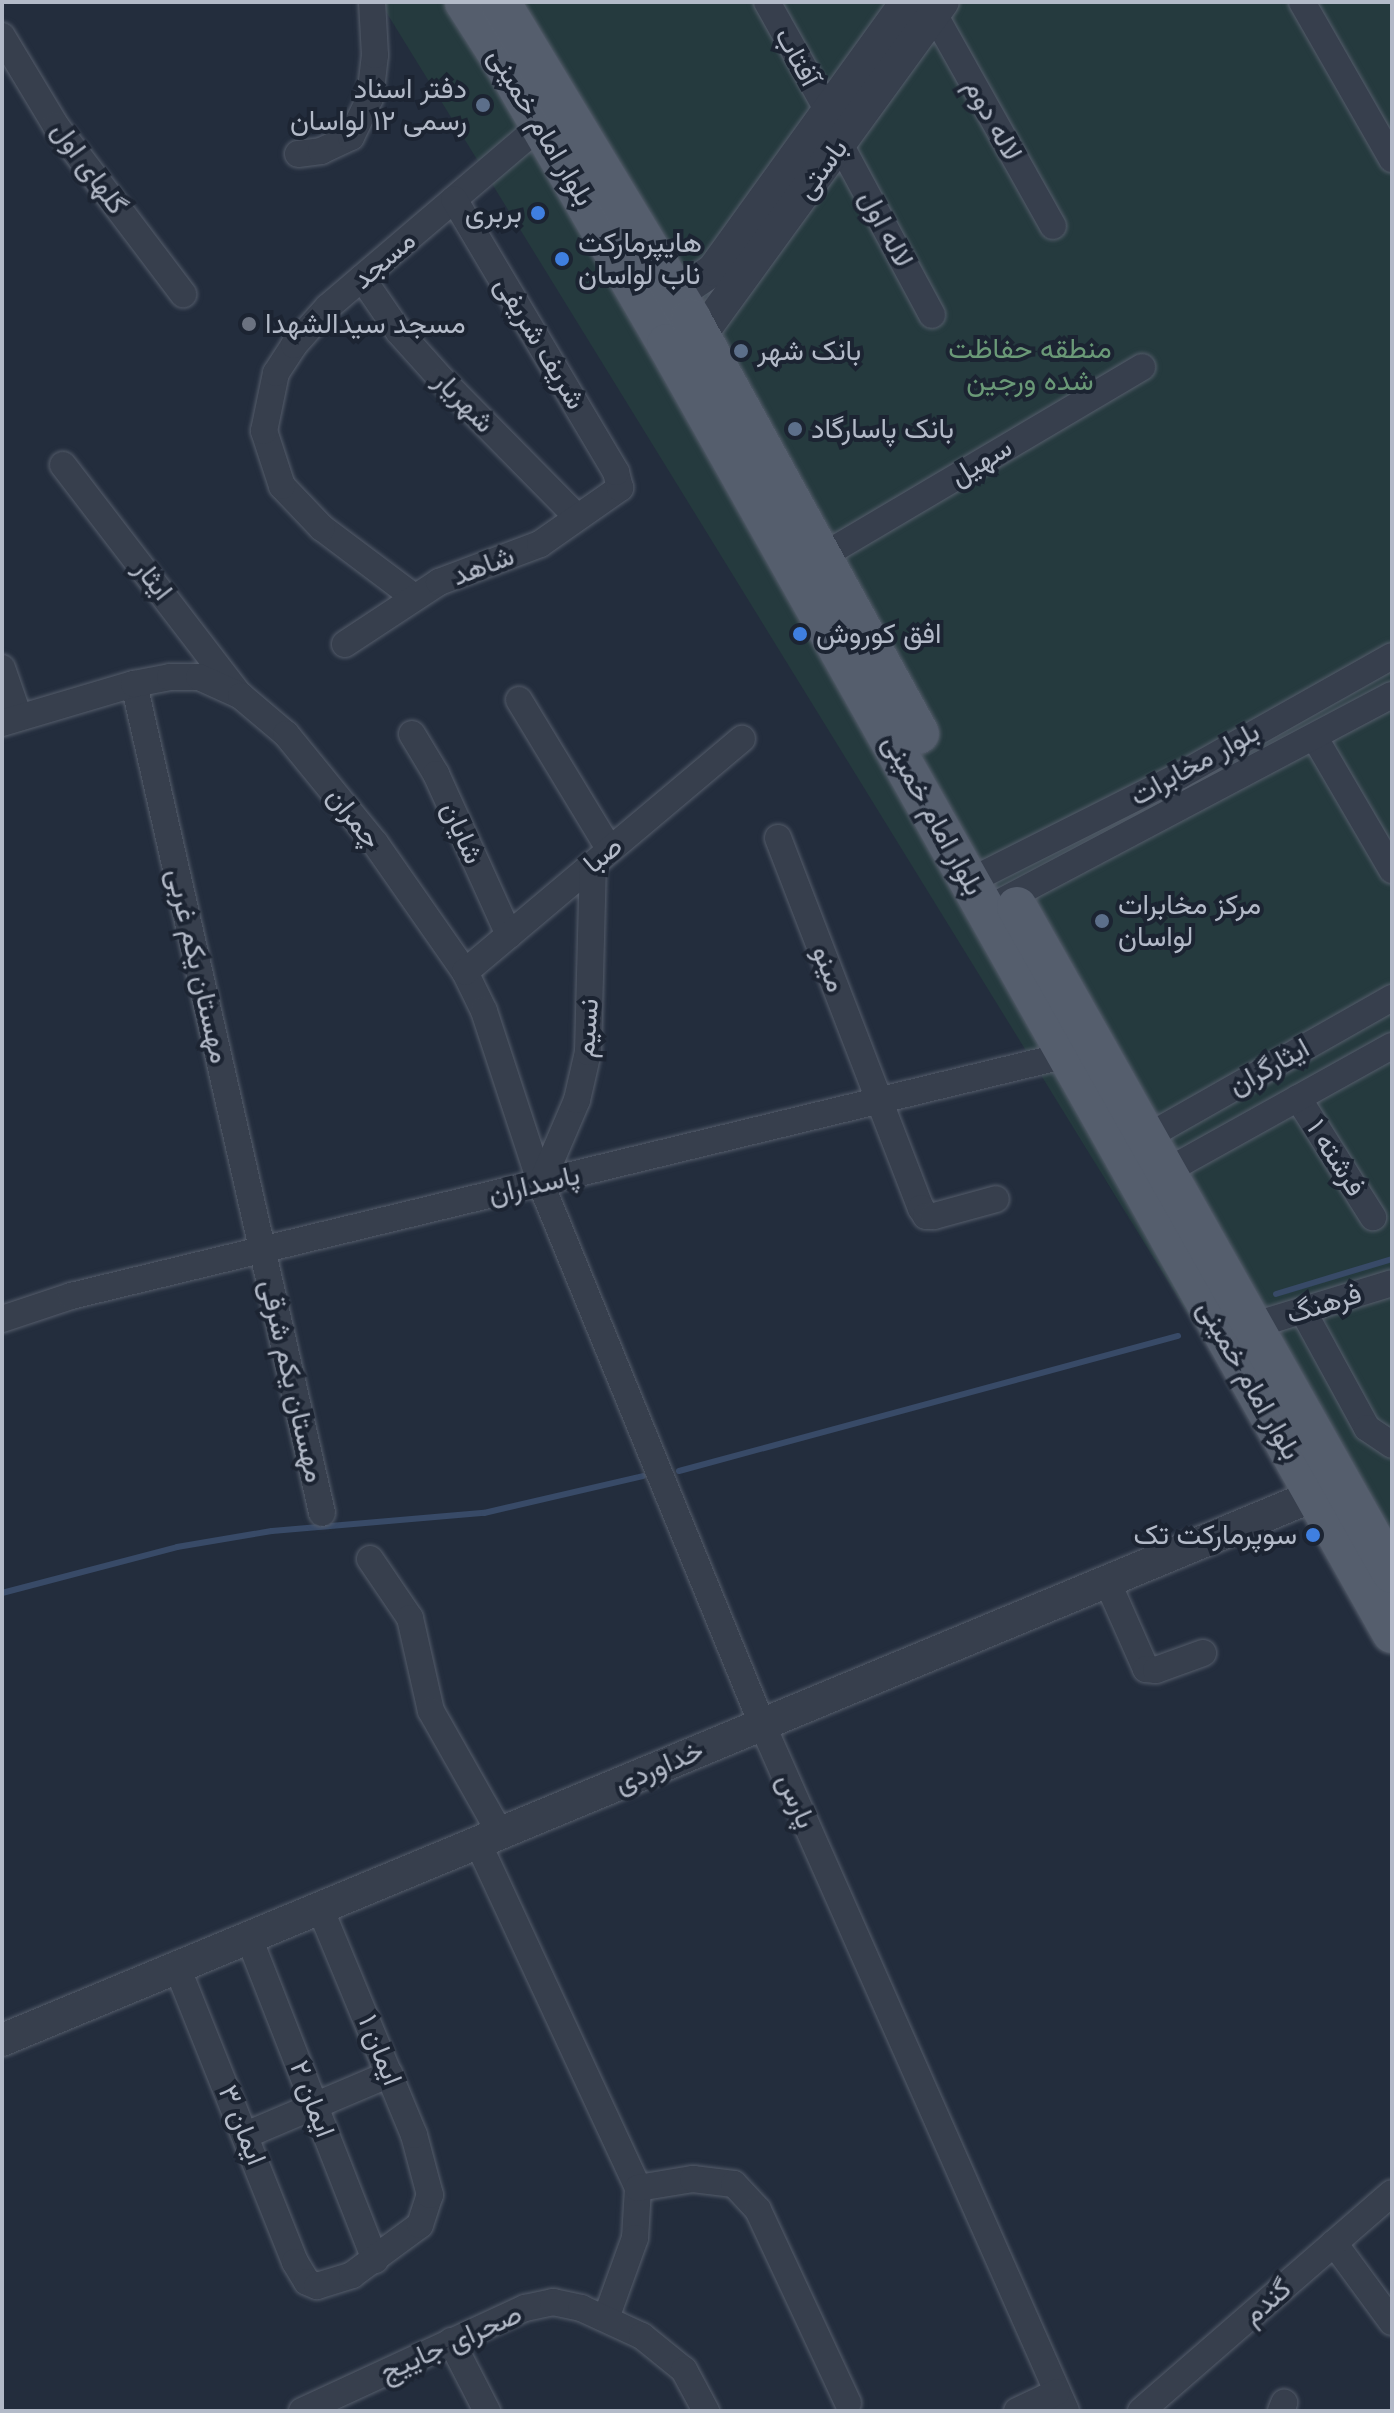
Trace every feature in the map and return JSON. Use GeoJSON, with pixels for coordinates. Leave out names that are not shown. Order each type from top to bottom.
{"type":"FeatureCollection","features":[{"type":"Feature","properties":{"kind":"main road","name":"بلوار امام خمینی"},"geometry":{"type":"LineString","coordinates":[[465,2],[541,125],[991,889],[1147,1137],[1392,1573]]}},
{"type":"Feature","properties":{"kind":"main road","name":"بلوار امام خمینی"},"geometry":{"type":"LineString","coordinates":[[500,2],[700,336],[821,557],[991,889],[1067,1055],[1392,1633]]}},
{"type":"Feature","properties":{"kind":"street"},"geometry":{"type":"LineString","coordinates":[[298,154],[321,151],[351,137],[370,98],[375,55],[372,2]]}},
{"type":"Feature","properties":{"kind":"street","name":"آفتاب"},"geometry":{"type":"LineString","coordinates":[[767,2],[828,111]]}},
{"type":"Feature","properties":{"kind":"street"},"geometry":{"type":"LineString","coordinates":[[1302,2],[1392,159]]}},
{"type":"Feature","properties":{"kind":"street","name":"باستی"},"geometry":{"type":"LineString","coordinates":[[676,295],[713,270],[828,111],[928,6]]}},
{"type":"Feature","properties":{"kind":"street","name":"باستی"},"geometry":{"type":"LineString","coordinates":[[700,336],[840,144],[928,6]]}},
{"type":"Feature","properties":{"kind":"street","name":"لاله دوم"},"geometry":{"type":"LineString","coordinates":[[928,6],[1053,226]]}},
{"type":"Feature","properties":{"kind":"street","name":"گلهای اول"},"geometry":{"type":"LineString","coordinates":[[2,36],[56,126],[183,294]]}},
{"type":"Feature","properties":{"kind":"street","name":"مسجد"},"geometry":{"type":"LineString","coordinates":[[414,597],[322,528],[282,486],[264,431],[276,373],[294,345],[328,307],[541,125]]}},
{"type":"Feature","properties":{"kind":"street","name":"لاله اول"},"geometry":{"type":"LineString","coordinates":[[840,144],[932,315]]}},
{"type":"Feature","properties":{"kind":"street","name":"شریف شریفی"},"geometry":{"type":"LineString","coordinates":[[454,199],[616,472],[620,488]]}},
{"type":"Feature","properties":{"kind":"street","name":"شهریار"},"geometry":{"type":"LineString","coordinates":[[362,278],[399,332],[443,381],[576,516]]}},
{"type":"Feature","properties":{"kind":"street","name":"سهیل"},"geometry":{"type":"LineString","coordinates":[[821,557],[1142,367]]}},
{"type":"Feature","properties":{"kind":"street","name":"ایثار"},"geometry":{"type":"LineString","coordinates":[[63,465],[241,696]]}},
{"type":"Feature","properties":{"kind":"street","name":"شاهد"},"geometry":{"type":"LineString","coordinates":[[345,644],[439,582],[540,544],[620,488]]}},
{"type":"Feature","properties":{"kind":"street","name":"بلوار مخابرات"},"geometry":{"type":"LineString","coordinates":[[991,889],[1179,776],[1392,656]]}},
{"type":"Feature","properties":{"kind":"street"},"geometry":{"type":"LineString","coordinates":[[2,668],[11,720]]}},
{"type":"Feature","properties":{"kind":"street","name":"چمران"},"geometry":{"type":"LineString","coordinates":[[11,720],[134,684],[170,677],[199,677],[241,696],[286,734],[375,843],[465,972],[484,1011],[541,1184]]}},
{"type":"Feature","properties":{"kind":"street","name":"مهستان یکم غربی"},"geometry":{"type":"LineString","coordinates":[[134,684],[262,1249]]}},
{"type":"Feature","properties":{"kind":"street","name":"بلوار مخابرات"},"geometry":{"type":"LineString","coordinates":[[991,889],[1315,738],[1392,695]]}},
{"type":"Feature","properties":{"kind":"street"},"geometry":{"type":"LineString","coordinates":[[519,700],[602,857]]}},
{"type":"Feature","properties":{"kind":"street","name":"شایان"},"geometry":{"type":"LineString","coordinates":[[412,734],[436,774],[509,935]]}},
{"type":"Feature","properties":{"kind":"street"},"geometry":{"type":"LineString","coordinates":[[1315,738],[1389,859]]}},
{"type":"Feature","properties":{"kind":"street","name":"صبا"},"geometry":{"type":"LineString","coordinates":[[465,972],[742,739]]}},
{"type":"Feature","properties":{"kind":"street","name":"مینو"},"geometry":{"type":"LineString","coordinates":[[778,838],[926,1216],[996,1199]]}},
{"type":"Feature","properties":{"kind":"street","name":"نسیم"},"geometry":{"type":"LineString","coordinates":[[541,1184],[577,1100],[588,1052],[602,857]]}},
{"type":"Feature","properties":{"kind":"street","name":"ایثارگران"},"geometry":{"type":"LineString","coordinates":[[1147,1137],[1392,998]]}},
{"type":"Feature","properties":{"kind":"street","name":"ایثارگران"},"geometry":{"type":"LineString","coordinates":[[1167,1171],[1392,1046]]}},
{"type":"Feature","properties":{"kind":"street","name":"پاسداران"},"geometry":{"type":"LineString","coordinates":[[2,1319],[71,1296],[1067,1055]]}},
{"type":"Feature","properties":{"kind":"street","name":"فرشته ۱"},"geometry":{"type":"LineString","coordinates":[[1298,1098],[1373,1217]]}},
{"type":"Feature","properties":{"kind":"street","name":"پارس"},"geometry":{"type":"LineString","coordinates":[[541,1184],[762,1724],[1062,2401]]}},
{"type":"Feature","properties":{"kind":"street","name":"مهستان یکم شرقی"},"geometry":{"type":"LineString","coordinates":[[262,1249],[322,1513]]}},
{"type":"Feature","properties":{"kind":"street","name":"فرهنگ"},"geometry":{"type":"LineString","coordinates":[[1255,1325],[1392,1283]]}},
{"type":"Feature","properties":{"kind":"street"},"geometry":{"type":"LineString","coordinates":[[1303,1311],[1367,1428],[1392,1445]]}},
{"type":"Feature","properties":{"kind":"street","name":"خداوردی"},"geometry":{"type":"LineString","coordinates":[[2,2040],[1315,1495]]}},
{"type":"Feature","properties":{"kind":"street"},"geometry":{"type":"LineString","coordinates":[[370,1559],[410,1618],[431,1711],[489,1838],[638,2188],[635,2238],[606,2318]]}},
{"type":"Feature","properties":{"kind":"street"},"geometry":{"type":"LineString","coordinates":[[1107,1581],[1146,1669],[1156,1670],[1203,1653]]}},
{"type":"Feature","properties":{"kind":"street","name":"ایمان ۱"},"geometry":{"type":"LineString","coordinates":[[320,1908],[414,2135],[430,2195],[420,2225],[375,2260]]}},
{"type":"Feature","properties":{"kind":"street","name":"ایمان ۲"},"geometry":{"type":"LineString","coordinates":[[249,1938],[375,2260]]}},
{"type":"Feature","properties":{"kind":"street","name":"ایمان ۳"},"geometry":{"type":"LineString","coordinates":[[177,1967],[295,2262],[307,2282],[317,2286],[334,2282],[375,2260]]}},
{"type":"Feature","properties":{"kind":"street"},"geometry":{"type":"LineString","coordinates":[[246,2135],[390,2074]]}},
{"type":"Feature","properties":{"kind":"street"},"geometry":{"type":"LineString","coordinates":[[638,2188],[693,2179],[734,2184],[758,2210],[848,2403]]}},
{"type":"Feature","properties":{"kind":"street","name":"گندم"},"geometry":{"type":"LineString","coordinates":[[1141,2411],[1392,2193]]}},
{"type":"Feature","properties":{"kind":"street"},"geometry":{"type":"LineString","coordinates":[[1334,2243],[1392,2322]]}},
{"type":"Feature","properties":{"kind":"street","name":"صحرای جاییج"},"geometry":{"type":"LineString","coordinates":[[302,2411],[525,2308],[553,2302],[606,2318],[642,2336],[684,2370],[706,2411]]}},
{"type":"Feature","properties":{"kind":"street"},"geometry":{"type":"LineString","coordinates":[[451,2341],[487,2411]]}},
{"type":"Feature","properties":{"kind":"street"},"geometry":{"type":"LineString","coordinates":[[1017,2411],[1062,2401]]}},
{"type":"Feature","properties":{"kind":"green space","name":"منطقه حفاظت شده ورجین"},"geometry":{"type":"Polygon","coordinates":[[[380,2],[1392,2],[1392,1645],[380,2]]]}},
{"type":"Feature","properties":{"kind":"waterway"},"geometry":{"type":"LineString","coordinates":[[1276,1294],[1392,1259]]}},
{"type":"Feature","properties":{"kind":"waterway"},"geometry":{"type":"LineString","coordinates":[[679,1471],[1178,1336]]}},
{"type":"Feature","properties":{"kind":"waterway"},"geometry":{"type":"LineString","coordinates":[[2,1593],[177,1547],[272,1531],[484,1513],[643,1476]]}},
{"type":"Feature","properties":{"kind":"place","name":"دفتر اسناد رسمی ۱۲ لواسان"},"geometry":{"type":"Point","coordinates":[483,105]}},
{"type":"Feature","properties":{"kind":"place","name":"بربری"},"geometry":{"type":"Point","coordinates":[538,213]}},
{"type":"Feature","properties":{"kind":"place","name":"هایپرمارکت ناب لواسان"},"geometry":{"type":"Point","coordinates":[562,259]}},
{"type":"Feature","properties":{"kind":"place","name":"مسجد سیدالشهدا"},"geometry":{"type":"Point","coordinates":[249,324]}},
{"type":"Feature","properties":{"kind":"place","name":"بانک شهر"},"geometry":{"type":"Point","coordinates":[741,351]}},
{"type":"Feature","properties":{"kind":"place","name":"بانک پاسارگاد"},"geometry":{"type":"Point","coordinates":[795,429]}},
{"type":"Feature","properties":{"kind":"place","name":"افق کوروش"},"geometry":{"type":"Point","coordinates":[800,634]}},
{"type":"Feature","properties":{"kind":"place","name":"مرکز مخابرات لواسان"},"geometry":{"type":"Point","coordinates":[1102,921]}},
{"type":"Feature","properties":{"kind":"place","name":"سوپرمارکت تک"},"geometry":{"type":"Point","coordinates":[1313,1535]}}]}
